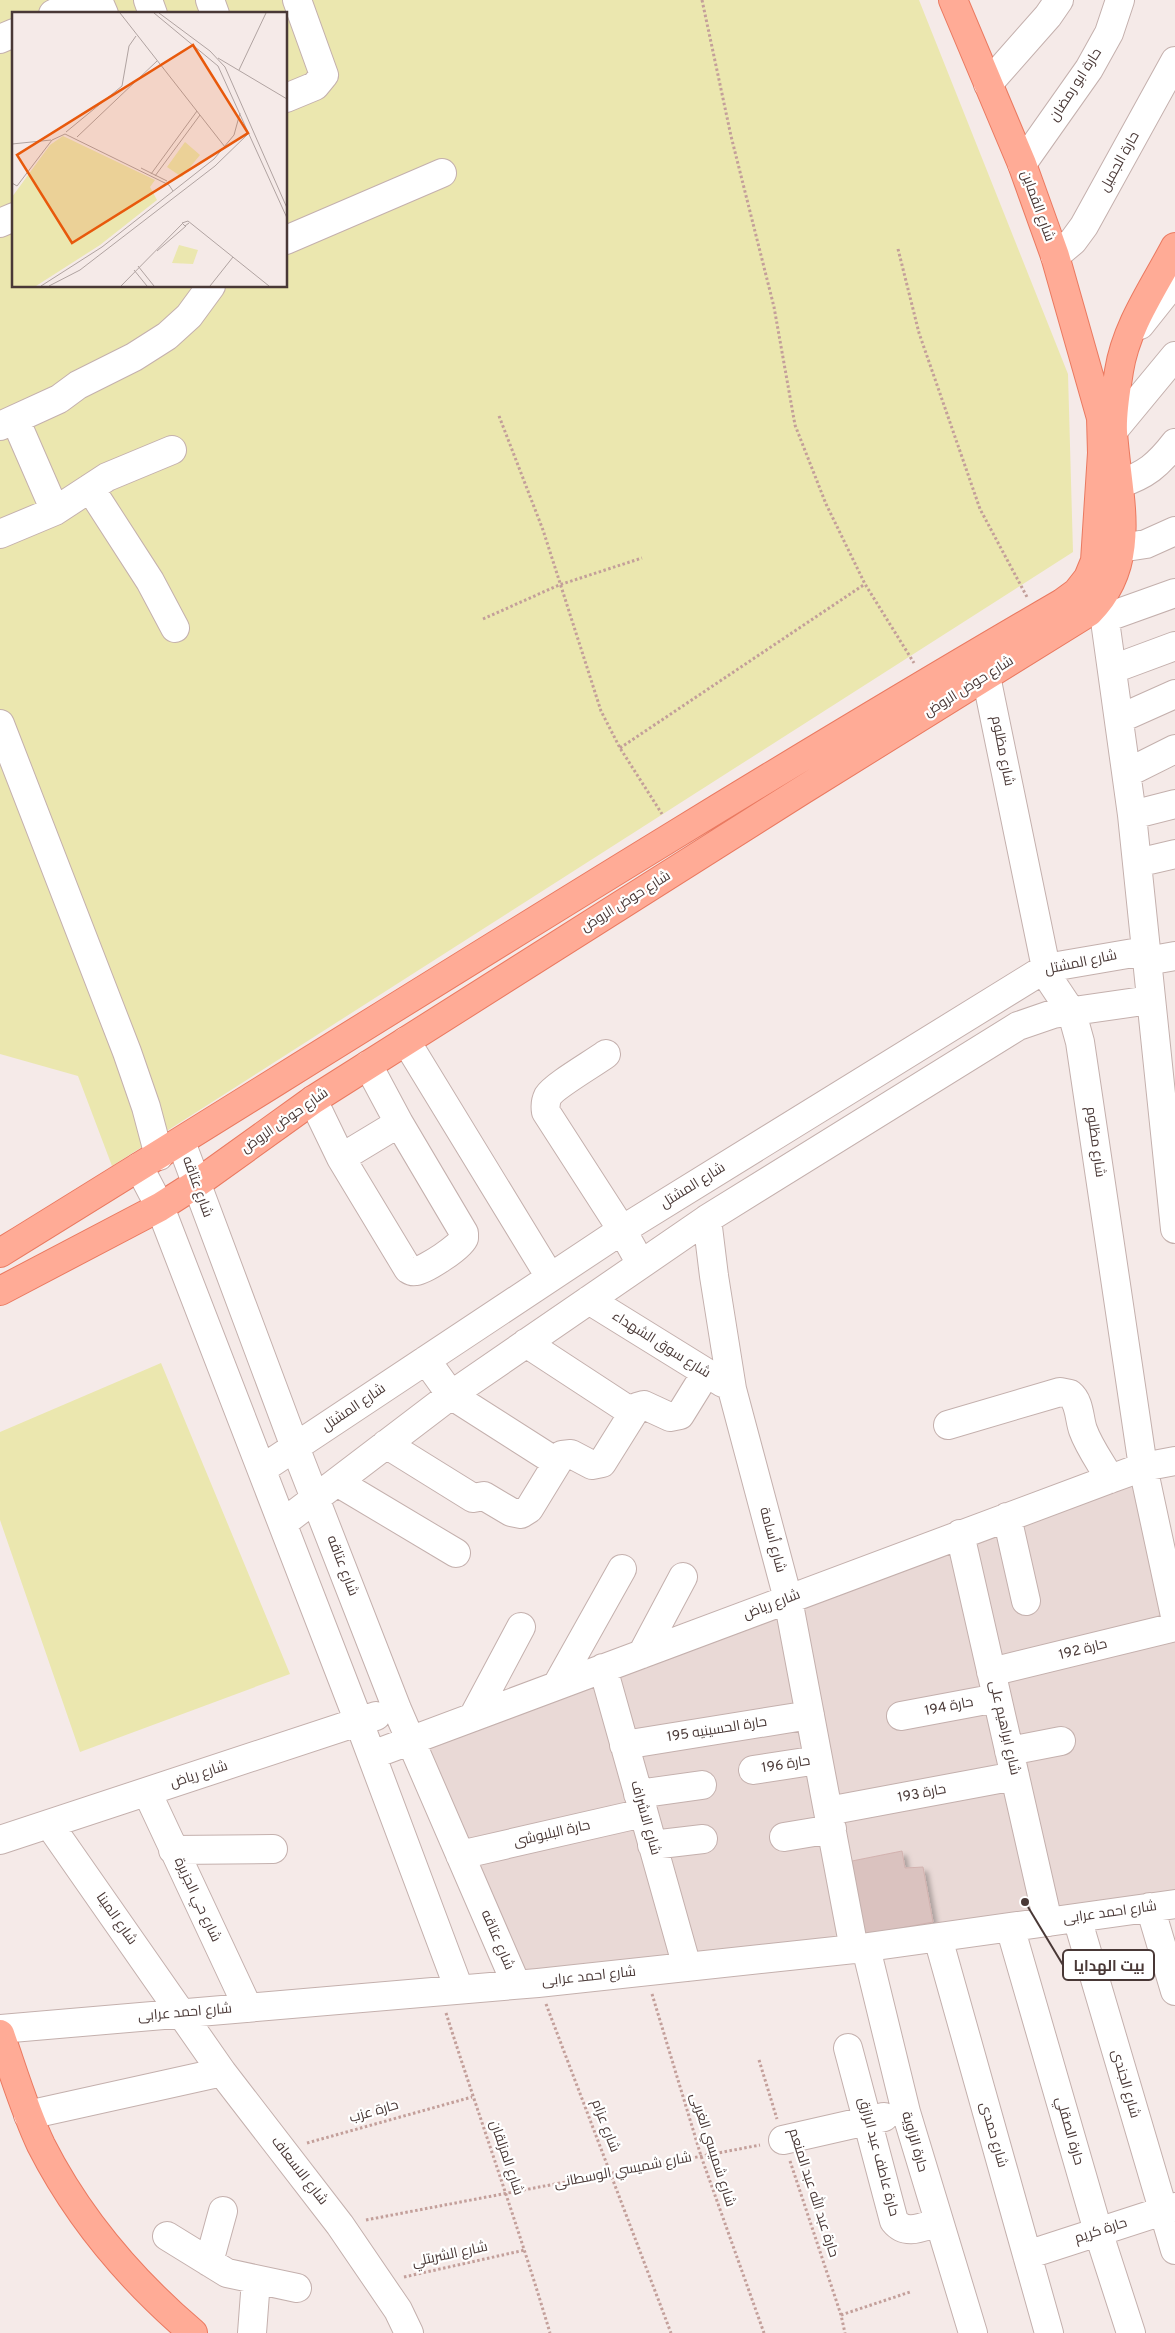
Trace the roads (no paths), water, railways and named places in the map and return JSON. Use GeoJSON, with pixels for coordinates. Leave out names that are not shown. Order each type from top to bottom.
{"type":"FeatureCollection","features":[{"type":"Feature","properties":{"kind":"main road","name":"شارع القماين"},"geometry":{"type":"LineString","coordinates":[[953,0],[1022,164],[1055,256],[1107,424]]}},
{"type":"Feature","properties":{"kind":"main road"},"geometry":{"type":"LineString","coordinates":[[1107,424],[1126,341],[1175,247]]}},
{"type":"Feature","properties":{"kind":"main road","name":"شارع حوض الروض"},"geometry":{"type":"LineString","coordinates":[[0,1291],[160,1207],[196,1184],[313,1100],[368,1065],[801,791],[1089,612],[1103,609],[1117,567],[1122,527],[1119,484],[1107,424]]}},
{"type":"Feature","properties":{"kind":"main road","name":"شارع حوض الروض"},"geometry":{"type":"LineString","coordinates":[[0,1253],[675,834],[1077,592],[1088,578],[1095,561],[1102,454],[1107,424]]}},
{"type":"Feature","properties":{"kind":"main road"},"geometry":{"type":"LineString","coordinates":[[884,707],[896,732]]}},
{"type":"Feature","properties":{"kind":"main road"},"geometry":{"type":"LineString","coordinates":[[786,766],[801,791]]}},
{"type":"Feature","properties":{"kind":"main road"},"geometry":{"type":"LineString","coordinates":[[0,2034],[28,2115],[69,2196],[104,2244],[193,2333]]}},
{"type":"Feature","properties":{"kind":"street"},"geometry":{"type":"LineString","coordinates":[[35,0],[39,12]]}},
{"type":"Feature","properties":{"kind":"street"},"geometry":{"type":"LineString","coordinates":[[57,12],[80,0]]}},
{"type":"Feature","properties":{"kind":"street"},"geometry":{"type":"LineString","coordinates":[[98,0],[103,12]]}},
{"type":"Feature","properties":{"kind":"street"},"geometry":{"type":"LineString","coordinates":[[148,0],[152,12]]}},
{"type":"Feature","properties":{"kind":"street"},"geometry":{"type":"LineString","coordinates":[[210,0],[214,12]]}},
{"type":"Feature","properties":{"kind":"street"},"geometry":{"type":"LineString","coordinates":[[288,97],[315,86],[324,75],[297,0]]}},
{"type":"Feature","properties":{"kind":"street"},"geometry":{"type":"LineString","coordinates":[[988,84],[1048,16],[1059,0]]}},
{"type":"Feature","properties":{"kind":"street","name":"حارة ابو رمضان"},"geometry":{"type":"LineString","coordinates":[[1022,164],[1089,69],[1109,33],[1120,0]]}},
{"type":"Feature","properties":{"kind":"street"},"geometry":{"type":"LineString","coordinates":[[0,39],[12,34]]}},
{"type":"Feature","properties":{"kind":"street","name":"حارة الجميل"},"geometry":{"type":"LineString","coordinates":[[1055,256],[1073,241],[1084,226],[1175,61]]}},
{"type":"Feature","properties":{"kind":"street"},"geometry":{"type":"LineString","coordinates":[[288,239],[442,173]]}},
{"type":"Feature","properties":{"kind":"street"},"geometry":{"type":"LineString","coordinates":[[0,223],[12,218]]}},
{"type":"Feature","properties":{"kind":"street"},"geometry":{"type":"LineString","coordinates":[[1126,341],[1175,282]]}},
{"type":"Feature","properties":{"kind":"street"},"geometry":{"type":"LineString","coordinates":[[55,511],[8,422],[59,399],[78,385],[134,357],[166,336],[189,316],[210,288]]}},
{"type":"Feature","properties":{"kind":"street"},"geometry":{"type":"LineString","coordinates":[[1107,424],[1175,356]]}},
{"type":"Feature","properties":{"kind":"street"},"geometry":{"type":"LineString","coordinates":[[1119,484],[1137,478],[1153,468],[1175,443]]}},
{"type":"Feature","properties":{"kind":"street"},"geometry":{"type":"LineString","coordinates":[[0,534],[55,511],[125,468],[172,450]]}},
{"type":"Feature","properties":{"kind":"street"},"geometry":{"type":"LineString","coordinates":[[90,488],[150,581],[175,628]]}},
{"type":"Feature","properties":{"kind":"street"},"geometry":{"type":"LineString","coordinates":[[1120,548],[1146,544],[1175,531]]}},
{"type":"Feature","properties":{"kind":"street"},"geometry":{"type":"LineString","coordinates":[[1175,593],[1103,609],[1127,773],[1146,956],[1159,1015],[1167,1091],[1175,1224]]}},
{"type":"Feature","properties":{"kind":"street"},"geometry":{"type":"LineString","coordinates":[[1113,668],[1175,646]]}},
{"type":"Feature","properties":{"kind":"street","name":"شارع مظلوم"},"geometry":{"type":"LineString","coordinates":[[986,676],[1046,968],[1050,980],[1072,1013],[1080,1042],[1142,1468],[1175,1616]]}},
{"type":"Feature","properties":{"kind":"street"},"geometry":{"type":"LineString","coordinates":[[1119,719],[1175,694]]}},
{"type":"Feature","properties":{"kind":"street"},"geometry":{"type":"LineString","coordinates":[[0,724],[127,1052],[146,1107],[160,1155],[160,1207],[284,1523],[372,1755],[449,1990]]}},
{"type":"Feature","properties":{"kind":"street"},"geometry":{"type":"LineString","coordinates":[[1127,773],[1175,749]]}},
{"type":"Feature","properties":{"kind":"street"},"geometry":{"type":"LineString","coordinates":[[1132,815],[1175,804]]}},
{"type":"Feature","properties":{"kind":"street"},"geometry":{"type":"LineString","coordinates":[[1137,862],[1175,854]]}},
{"type":"Feature","properties":{"kind":"street","name":"شارع المشتل"},"geometry":{"type":"LineString","coordinates":[[262,1469],[622,1230],[1046,968],[1146,956],[1175,956]]}},
{"type":"Feature","properties":{"kind":"street"},"geometry":{"type":"LineString","coordinates":[[284,1523],[451,1394],[707,1219],[1018,1026],[1053,1014],[1159,1015]]}},
{"type":"Feature","properties":{"kind":"street"},"geometry":{"type":"LineString","coordinates":[[406,1041],[550,1277]]}},
{"type":"Feature","properties":{"kind":"street"},"geometry":{"type":"LineString","coordinates":[[606,1054],[551,1092],[545,1102],[545,1107],[546,1112],[622,1230],[641,1264]]}},
{"type":"Feature","properties":{"kind":"street"},"geometry":{"type":"LineString","coordinates":[[313,1100],[341,1158],[406,1266],[412,1271],[420,1270],[460,1245],[464,1238],[368,1065]]}},
{"type":"Feature","properties":{"kind":"street"},"geometry":{"type":"LineString","coordinates":[[341,1158],[399,1123]]}},
{"type":"Feature","properties":{"kind":"street","name":"شارع عتاقه"},"geometry":{"type":"LineString","coordinates":[[160,1155],[196,1184],[295,1447],[397,1709],[460,1854],[527,1983]]}},
{"type":"Feature","properties":{"kind":"street","name":"شارع أسامة"},"geometry":{"type":"LineString","coordinates":[[707,1219],[732,1389],[788,1599],[830,1820],[860,1948]]}},
{"type":"Feature","properties":{"kind":"street","name":"شارع سوق الشهداء"},"geometry":{"type":"LineString","coordinates":[[589,1300],[732,1389]]}},
{"type":"Feature","properties":{"kind":"street"},"geometry":{"type":"LineString","coordinates":[[526,1343],[633,1413]]}},
{"type":"Feature","properties":{"kind":"street"},"geometry":{"type":"LineString","coordinates":[[426,1360],[451,1394],[556,1462]]}},
{"type":"Feature","properties":{"kind":"street"},"geometry":{"type":"LineString","coordinates":[[386,1444],[474,1498],[484,1496],[516,1514],[520,1514],[529,1509],[556,1462],[566,1453],[592,1465],[602,1463],[637,1407],[644,1405],[670,1417],[680,1415],[706,1373]]}},
{"type":"Feature","properties":{"kind":"street"},"geometry":{"type":"LineString","coordinates":[[948,1425],[1060,1392],[1070,1394],[1076,1401],[1080,1423],[1087,1440],[1110,1479]]}},
{"type":"Feature","properties":{"kind":"street","name":"شارع رياض"},"geometry":{"type":"LineString","coordinates":[[372,1755],[1110,1479],[1142,1468],[1175,1461]]}},
{"type":"Feature","properties":{"kind":"street"},"geometry":{"type":"LineString","coordinates":[[337,1482],[456,1553]]}},
{"type":"Feature","properties":{"kind":"street"},"geometry":{"type":"LineString","coordinates":[[1007,1517],[1026,1601]]}},
{"type":"Feature","properties":{"kind":"street","name":"شارع ابراهيم على"},"geometry":{"type":"LineString","coordinates":[[960,1534],[1048,1922]]}},
{"type":"Feature","properties":{"kind":"street"},"geometry":{"type":"LineString","coordinates":[[557,1685],[622,1569]]}},
{"type":"Feature","properties":{"kind":"street"},"geometry":{"type":"LineString","coordinates":[[642,1654],[683,1577]]}},
{"type":"Feature","properties":{"kind":"street"},"geometry":{"type":"LineString","coordinates":[[474,1717],[521,1627]]}},
{"type":"Feature","properties":{"kind":"street","name":"حارة 192"},"geometry":{"type":"LineString","coordinates":[[991,1672],[1175,1628]]}},
{"type":"Feature","properties":{"kind":"street","name":"شارع الاشراف"},"geometry":{"type":"LineString","coordinates":[[603,1668],[687,1967]]}},
{"type":"Feature","properties":{"kind":"street","name":"حارة 194"},"geometry":{"type":"LineString","coordinates":[[901,1716],[997,1698]]}},
{"type":"Feature","properties":{"kind":"street","name":"شارع رياض"},"geometry":{"type":"LineString","coordinates":[[0,1840],[397,1709]]}},
{"type":"Feature","properties":{"kind":"street","name":"حارة الحسينيه 195"},"geometry":{"type":"LineString","coordinates":[[624,1745],[810,1715]]}},
{"type":"Feature","properties":{"kind":"street","name":"حارة 193"},"geometry":{"type":"LineString","coordinates":[[784,1837],[830,1820],[1012,1764],[1061,1741]]}},
{"type":"Feature","properties":{"kind":"street","name":"حارة 196"},"geometry":{"type":"LineString","coordinates":[[753,1770],[818,1760]]}},
{"type":"Feature","properties":{"kind":"street","name":"حارة البلبوشى"},"geometry":{"type":"LineString","coordinates":[[460,1854],[702,1786]]}},
{"type":"Feature","properties":{"kind":"street","name":"شارع حي الجزيرة"},"geometry":{"type":"LineString","coordinates":[[147,1792],[248,2008]]}},
{"type":"Feature","properties":{"kind":"street","name":"شارع المينا"},"geometry":{"type":"LineString","coordinates":[[49,1824],[182,2014]]}},
{"type":"Feature","properties":{"kind":"street"},"geometry":{"type":"LineString","coordinates":[[652,1846],[703,1839]]}},
{"type":"Feature","properties":{"kind":"street"},"geometry":{"type":"LineString","coordinates":[[173,1850],[273,1849]]}},
{"type":"Feature","properties":{"kind":"street"},"geometry":{"type":"LineString","coordinates":[[1163,1906],[1175,1991]]}},
{"type":"Feature","properties":{"kind":"street","name":"شارع احمد عرابى"},"geometry":{"type":"LineString","coordinates":[[0,2029],[527,1983],[687,1967],[860,1948],[1163,1906]]}},
{"type":"Feature","properties":{"kind":"street","name":"شارع الجندى"},"geometry":{"type":"LineString","coordinates":[[1077,1918],[1169,2209],[1175,2250]]}},
{"type":"Feature","properties":{"kind":"street","name":"حارة الصقلي"},"geometry":{"type":"LineString","coordinates":[[1010,1927],[1098,2231],[1131,2333]]}},
{"type":"Feature","properties":{"kind":"street","name":"شارع حمدى"},"geometry":{"type":"LineString","coordinates":[[938,1938],[1050,2333]]}},
{"type":"Feature","properties":{"kind":"street","name":"حارة الزاوية"},"geometry":{"type":"LineString","coordinates":[[860,1948],[938,2222],[973,2333]]}},
{"type":"Feature","properties":{"kind":"street","name":"شارع الاسعاف"},"geometry":{"type":"LineString","coordinates":[[182,2014],[222,2072],[340,2225],[398,2310],[409,2333]]}},
{"type":"Feature","properties":{"kind":"street","name":"حارة عاطف عبد الرازق"},"geometry":{"type":"LineString","coordinates":[[848,2048],[894,2221],[898,2226],[910,2230],[938,2222]]}},
{"type":"Feature","properties":{"kind":"street"},"geometry":{"type":"LineString","coordinates":[[28,2115],[222,2072]]}},
{"type":"Feature","properties":{"kind":"street"},"geometry":{"type":"LineString","coordinates":[[783,2140],[906,2112]]}},
{"type":"Feature","properties":{"kind":"street","name":"حارة كريم"},"geometry":{"type":"LineString","coordinates":[[1027,2255],[1169,2209]]}},
{"type":"Feature","properties":{"kind":"street"},"geometry":{"type":"LineString","coordinates":[[209,2262],[223,2211]]}},
{"type":"Feature","properties":{"kind":"street"},"geometry":{"type":"LineString","coordinates":[[167,2236],[232,2275],[297,2288]]}},
{"type":"Feature","properties":{"kind":"street"},"geometry":{"type":"LineString","coordinates":[[252,2333],[256,2280]]}},
{"type":"Feature","properties":{"kind":"place","name":"بيت الهدايا"},"geometry":{"type":"Point","coordinates":[1025,1902]}}]}
